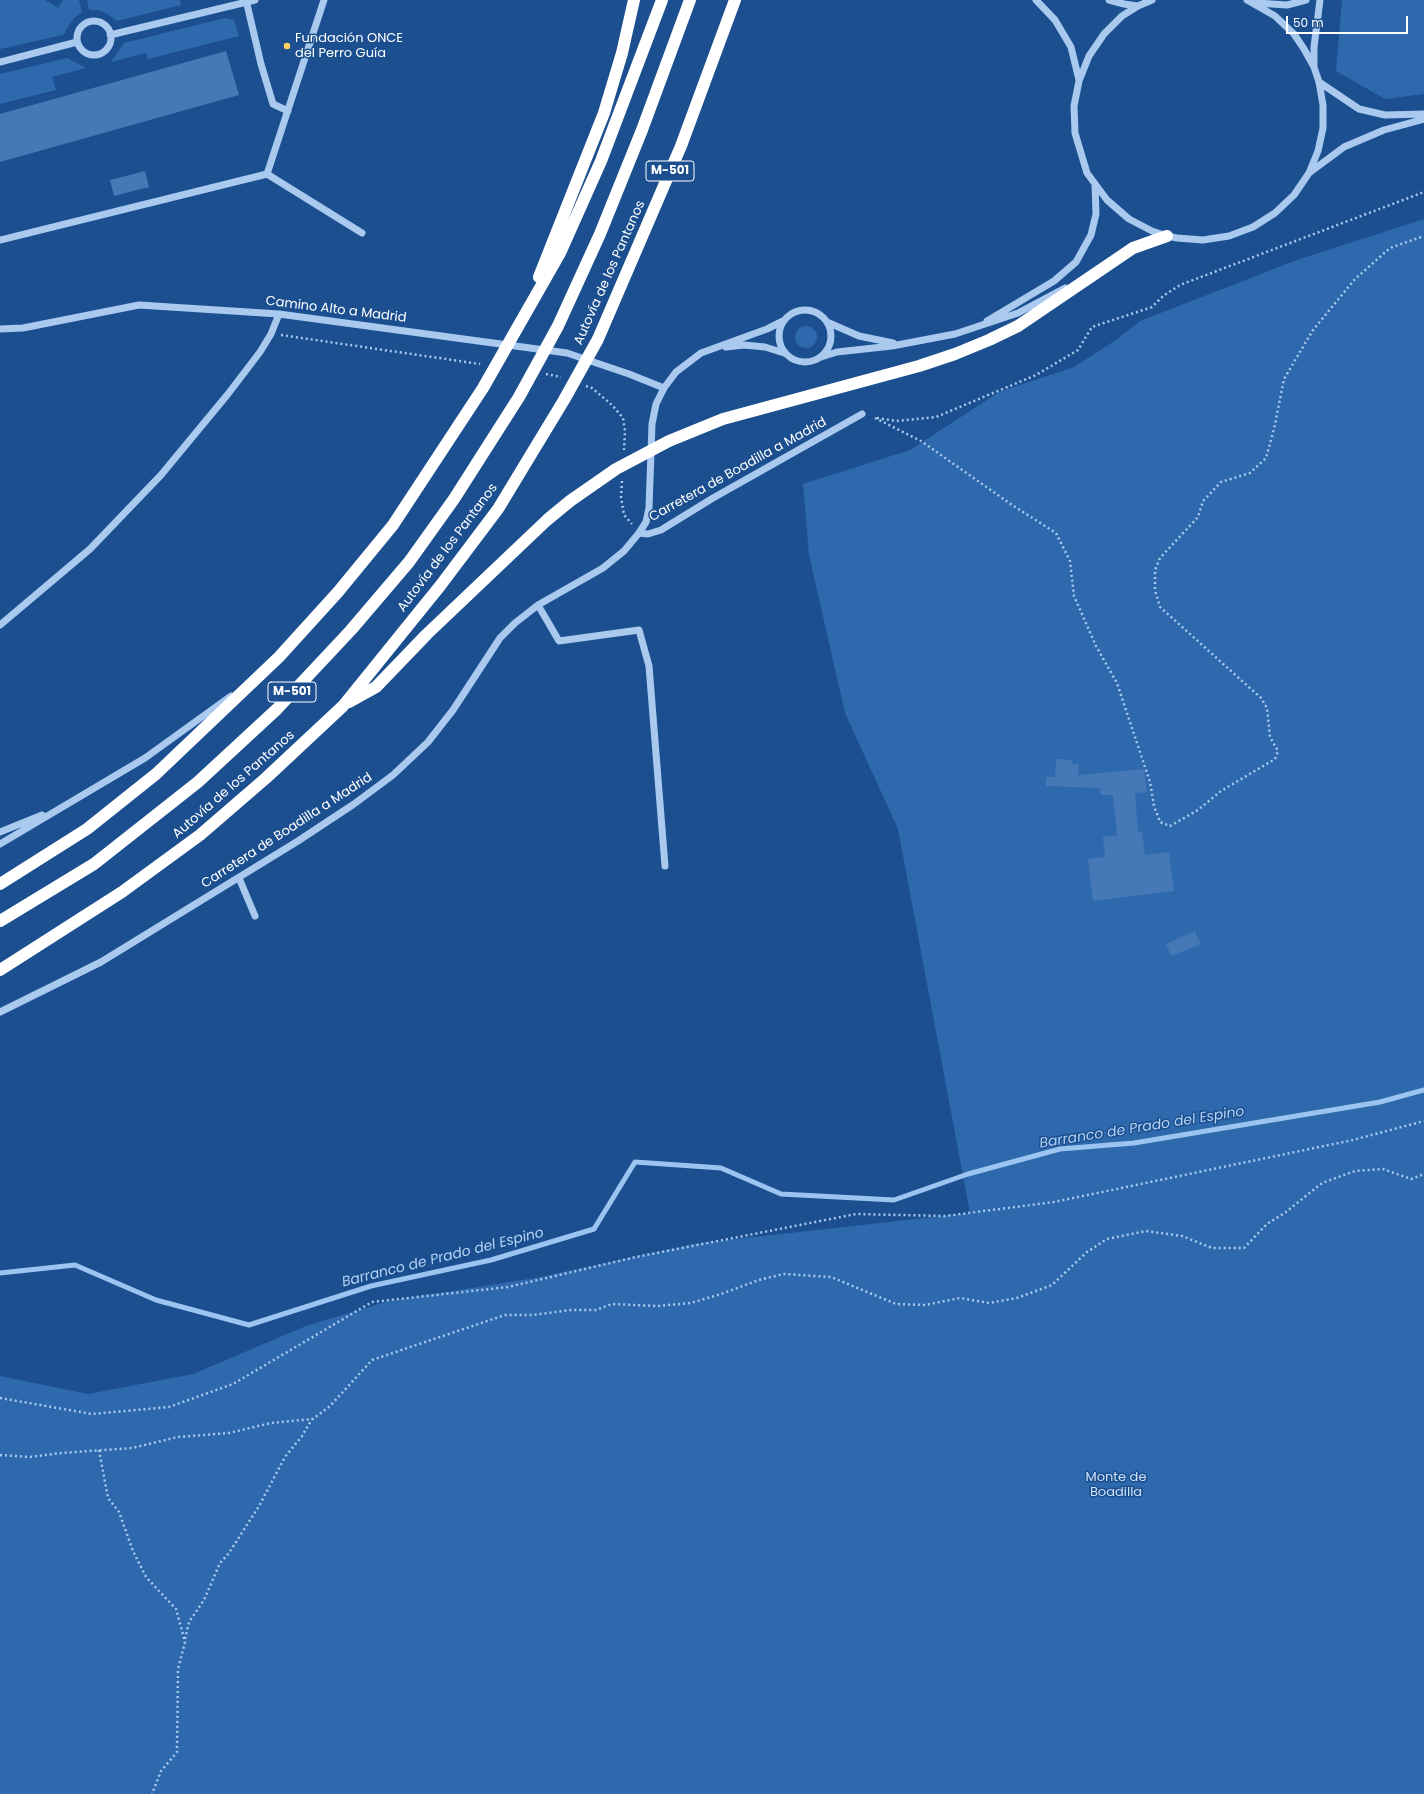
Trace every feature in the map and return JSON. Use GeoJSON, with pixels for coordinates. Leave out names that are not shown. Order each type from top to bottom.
{"type":"FeatureCollection","features":[{"type":"Feature","properties":{"kind":"highway"},"geometry":{"type":"LineString","coordinates":[[520,322],[604,113],[622,54],[634,0]]}},
{"type":"Feature","properties":{"kind":"highway"},"geometry":{"type":"LineString","coordinates":[[0,884],[87,829],[156,774],[279,657],[338,592],[393,526],[483,388],[560,253],[603,154],[662,0]]}},
{"type":"Feature","properties":{"kind":"highway","name":"Autovía de los Pantanos"},"geometry":{"type":"LineString","coordinates":[[0,921],[94,864],[198,782],[277,709],[351,630],[409,562],[454,500],[519,397],[558,326],[614,199],[690,0]]}},
{"type":"Feature","properties":{"kind":"highway","name":"Autovía de los Pantanos"},"geometry":{"type":"LineString","coordinates":[[0,970],[122,892],[200,835],[266,778],[343,706],[440,586],[498,509],[564,400],[598,339],[681,146],[735,0]]}},
{"type":"Feature","properties":{"kind":"highway"},"geometry":{"type":"LineString","coordinates":[[343,706],[376,687],[427,634],[536,530],[570,501],[616,469],[670,441],[723,419],[784,401],[890,374],[955,354],[1018,326],[1133,248],[1167,236]]}},
{"type":"Feature","properties":{"kind":"street"},"geometry":{"type":"LineString","coordinates":[[110,34],[255,0]]}},
{"type":"Feature","properties":{"kind":"street"},"geometry":{"type":"LineString","coordinates":[[267,174],[324,0]]}},
{"type":"Feature","properties":{"kind":"street"},"geometry":{"type":"LineString","coordinates":[[1036,0],[1055,20],[1071,47],[1079,81]]}},
{"type":"Feature","properties":{"kind":"street"},"geometry":{"type":"LineString","coordinates":[[1109,0],[1138,6]]}},
{"type":"Feature","properties":{"kind":"street"},"geometry":{"type":"LineString","coordinates":[[1152,0],[1138,6],[1122,16],[1104,34],[1089,56],[1079,81],[1074,106],[1075,133],[1081,158],[1087,173],[1107,200],[1129,219],[1152,231],[1167,236],[1203,240],[1229,236],[1253,227],[1280,209],[1294,195],[1309,173],[1318,151],[1322,128],[1323,105],[1319,82],[1314,67],[1294,34],[1275,16],[1247,0]]}},
{"type":"Feature","properties":{"kind":"street"},"geometry":{"type":"LineString","coordinates":[[1254,3],[1287,5],[1306,0]]}},
{"type":"Feature","properties":{"kind":"street"},"geometry":{"type":"LineString","coordinates":[[1314,67],[1314,48],[1320,0]]}},
{"type":"Feature","properties":{"kind":"street"},"geometry":{"type":"LineString","coordinates":[[246,1],[261,64],[273,104],[288,111]]}},
{"type":"Feature","properties":{"kind":"street"},"geometry":{"type":"LineString","coordinates":[[90,22],[99,22],[106,27],[110,34],[110,43],[105,51],[97,55],[88,55],[81,50],[77,42],[77,33],[82,26],[90,22]]}},
{"type":"Feature","properties":{"kind":"street"},"geometry":{"type":"LineString","coordinates":[[0,62],[77,42]]}},
{"type":"Feature","properties":{"kind":"street"},"geometry":{"type":"LineString","coordinates":[[1319,82],[1358,109],[1384,115],[1424,114]]}},
{"type":"Feature","properties":{"kind":"street"},"geometry":{"type":"LineString","coordinates":[[1309,173],[1344,147],[1384,130],[1424,119]]}},
{"type":"Feature","properties":{"kind":"street"},"geometry":{"type":"LineString","coordinates":[[0,240],[267,174],[362,233]]}},
{"type":"Feature","properties":{"kind":"street"},"geometry":{"type":"LineString","coordinates":[[972,328],[1034,295],[1054,281],[1076,262],[1091,235],[1096,214],[1095,184]]}},
{"type":"Feature","properties":{"kind":"street"},"geometry":{"type":"LineString","coordinates":[[783,321],[778,334],[784,353],[789,358],[802,362],[808,362],[821,357],[857,349],[903,344],[972,328],[1018,313],[1114,260]]}},
{"type":"Feature","properties":{"kind":"street","name":"Camino Alto a Madrid"},"geometry":{"type":"LineString","coordinates":[[0,329],[23,328],[139,305],[279,314],[567,353],[629,374],[664,388]]}},
{"type":"Feature","properties":{"kind":"street"},"geometry":{"type":"LineString","coordinates":[[639,533],[646,522],[650,508],[652,424],[656,404],[664,388],[676,372],[688,362],[701,353],[767,329],[783,321],[789,315],[806,310],[818,314],[827,322],[859,336],[903,344]]}},
{"type":"Feature","properties":{"kind":"street"},"geometry":{"type":"LineString","coordinates":[[0,625],[90,549],[160,475],[228,394],[251,364],[271,334],[279,314]]}},
{"type":"Feature","properties":{"kind":"street"},"geometry":{"type":"LineString","coordinates":[[821,357],[829,345],[831,337],[827,322]]}},
{"type":"Feature","properties":{"kind":"street"},"geometry":{"type":"LineString","coordinates":[[714,349],[744,346],[765,347],[784,353]]}},
{"type":"Feature","properties":{"kind":"street","name":"Carretera de Boadilla a Madrid"},"geometry":{"type":"LineString","coordinates":[[0,1012],[101,962],[239,878],[354,804],[393,775],[428,742],[454,710],[500,638],[515,623],[538,605],[603,568],[624,551],[639,533],[648,534],[661,530],[713,498],[862,414]]}},
{"type":"Feature","properties":{"kind":"street"},"geometry":{"type":"LineString","coordinates":[[538,605],[559,641],[639,630],[649,666],[665,866]]}},
{"type":"Feature","properties":{"kind":"street"},"geometry":{"type":"LineString","coordinates":[[0,844],[145,758],[210,712],[279,657]]}},
{"type":"Feature","properties":{"kind":"street"},"geometry":{"type":"LineString","coordinates":[[0,832],[65,806]]}},
{"type":"Feature","properties":{"kind":"street"},"geometry":{"type":"LineString","coordinates":[[239,878],[255,916]]}},
{"type":"Feature","properties":{"kind":"path"},"geometry":{"type":"LineString","coordinates":[[862,414],[875,418],[896,421],[936,417],[1036,375],[1078,350],[1092,327],[1152,307],[1163,296],[1180,286],[1424,192]]}},
{"type":"Feature","properties":{"kind":"path"},"geometry":{"type":"LineString","coordinates":[[875,418],[921,441],[1012,506],[1056,533],[1070,561],[1074,596],[1096,646],[1116,683],[1139,747],[1150,782],[1154,806],[1160,822],[1170,826],[1198,810],[1221,791],[1275,759],[1278,751],[1270,737],[1267,708],[1260,698],[1160,607],[1155,590],[1155,570],[1160,558],[1198,517],[1203,501],[1221,482],[1250,473],[1266,458],[1274,429],[1284,379],[1313,330],[1355,279],[1390,248],[1424,236]]}},
{"type":"Feature","properties":{"kind":"path"},"geometry":{"type":"LineString","coordinates":[[0,1398],[92,1414],[169,1407],[233,1384],[372,1302],[508,1287],[636,1257],[856,1214],[945,1216],[1054,1202],[1354,1140],[1424,1121]]}},
{"type":"Feature","properties":{"kind":"path"},"geometry":{"type":"LineString","coordinates":[[152,1794],[161,1771],[177,1752],[178,1669],[189,1622],[204,1600],[220,1563],[229,1553],[259,1506],[285,1456],[302,1436],[312,1419],[330,1406],[372,1360],[505,1315],[532,1315],[571,1310],[596,1310],[612,1304],[658,1306],[691,1303],[759,1280],[784,1274],[832,1277],[896,1304],[925,1305],[960,1298],[989,1303],[1010,1299],[1052,1285],[1087,1252],[1107,1239],[1146,1231],[1182,1236],[1212,1248],[1244,1248],[1267,1224],[1286,1212],[1322,1183],[1354,1171],[1383,1169],[1411,1179],[1424,1174]]}},
{"type":"Feature","properties":{"kind":"path"},"geometry":{"type":"LineString","coordinates":[[0,1455],[30,1456],[132,1448],[178,1437],[229,1433],[270,1423],[312,1419]]}},
{"type":"Feature","properties":{"kind":"path"},"geometry":{"type":"LineString","coordinates":[[99,1450],[108,1498],[119,1512],[133,1551],[146,1577],[176,1609],[185,1642]]}},
{"type":"Feature","properties":{"kind":"green space"},"geometry":{"type":"Polygon","coordinates":[[[0,0],[45,0],[58,8],[63,0],[79,0],[82,12],[73,19],[63,35],[0,49],[0,0]]]}},
{"type":"Feature","properties":{"kind":"green space"},"geometry":{"type":"Polygon","coordinates":[[[87,0],[180,0],[181,5],[117,21],[106,13],[97,10],[89,10],[87,0]]]}},
{"type":"Feature","properties":{"kind":"green space"},"geometry":{"type":"Polygon","coordinates":[[[1342,0],[1424,0],[1424,94],[1385,99],[1336,71],[1342,0]]]}},
{"type":"Feature","properties":{"kind":"green space"},"geometry":{"type":"Polygon","coordinates":[[[225,18],[234,20],[239,36],[148,59],[146,53],[111,62],[124,43],[225,18]]]}},
{"type":"Feature","properties":{"kind":"green space"},"geometry":{"type":"Polygon","coordinates":[[[67,58],[86,68],[52,77],[56,90],[0,104],[0,74],[67,58]]]}},
{"type":"Feature","properties":{"kind":"green space","name":"Monte de Boadilla"},"geometry":{"type":"Polygon","coordinates":[[[1424,219],[1424,1794],[0,1794],[0,1376],[88,1394],[193,1374],[306,1326],[389,1301],[535,1278],[699,1243],[970,1213],[898,829],[845,713],[809,555],[803,484],[910,450],[999,392],[1074,367],[1116,340],[1140,321],[1297,260],[1424,219]]]}},
{"type":"Feature","properties":{"kind":"green space"},"geometry":{"type":"Polygon","coordinates":[[[806,326],[810,327],[816,333],[816,341],[810,347],[806,348],[802,347],[796,341],[795,337],[796,333],[802,327],[806,326]]]}},
{"type":"Feature","properties":{"kind":"building"},"geometry":{"type":"Polygon","coordinates":[[[226,51],[239,95],[0,162],[0,114],[226,51]]]}},
{"type":"Feature","properties":{"kind":"building"},"geometry":{"type":"Polygon","coordinates":[[[145,171],[149,187],[114,196],[110,180],[145,171]]]}},
{"type":"Feature","properties":{"kind":"building"},"geometry":{"type":"Polygon","coordinates":[[[1056,759],[1072,760],[1072,764],[1079,764],[1078,775],[1144,769],[1147,792],[1135,793],[1138,832],[1142,832],[1145,855],[1169,852],[1174,891],[1093,901],[1088,859],[1105,857],[1103,837],[1117,835],[1113,795],[1101,795],[1100,788],[1046,786],[1046,777],[1055,777],[1056,759]]]}},
{"type":"Feature","properties":{"kind":"building"},"geometry":{"type":"Polygon","coordinates":[[[1195,931],[1201,944],[1171,956],[1166,944],[1195,931]]]}},
{"type":"Feature","properties":{"kind":"waterway","name":"Barranco de Prado del Espino"},"geometry":{"type":"LineString","coordinates":[[0,1273],[75,1265],[156,1300],[249,1325],[371,1286],[491,1260],[594,1229],[635,1162],[721,1168],[781,1194],[894,1200],[968,1174],[1060,1149],[1134,1143],[1380,1102],[1424,1090]]}},
{"type":"Feature","properties":{"kind":"place","name":"Fundación ONCE del Perro Guía"},"geometry":{"type":"Point","coordinates":[287,46]}}]}
